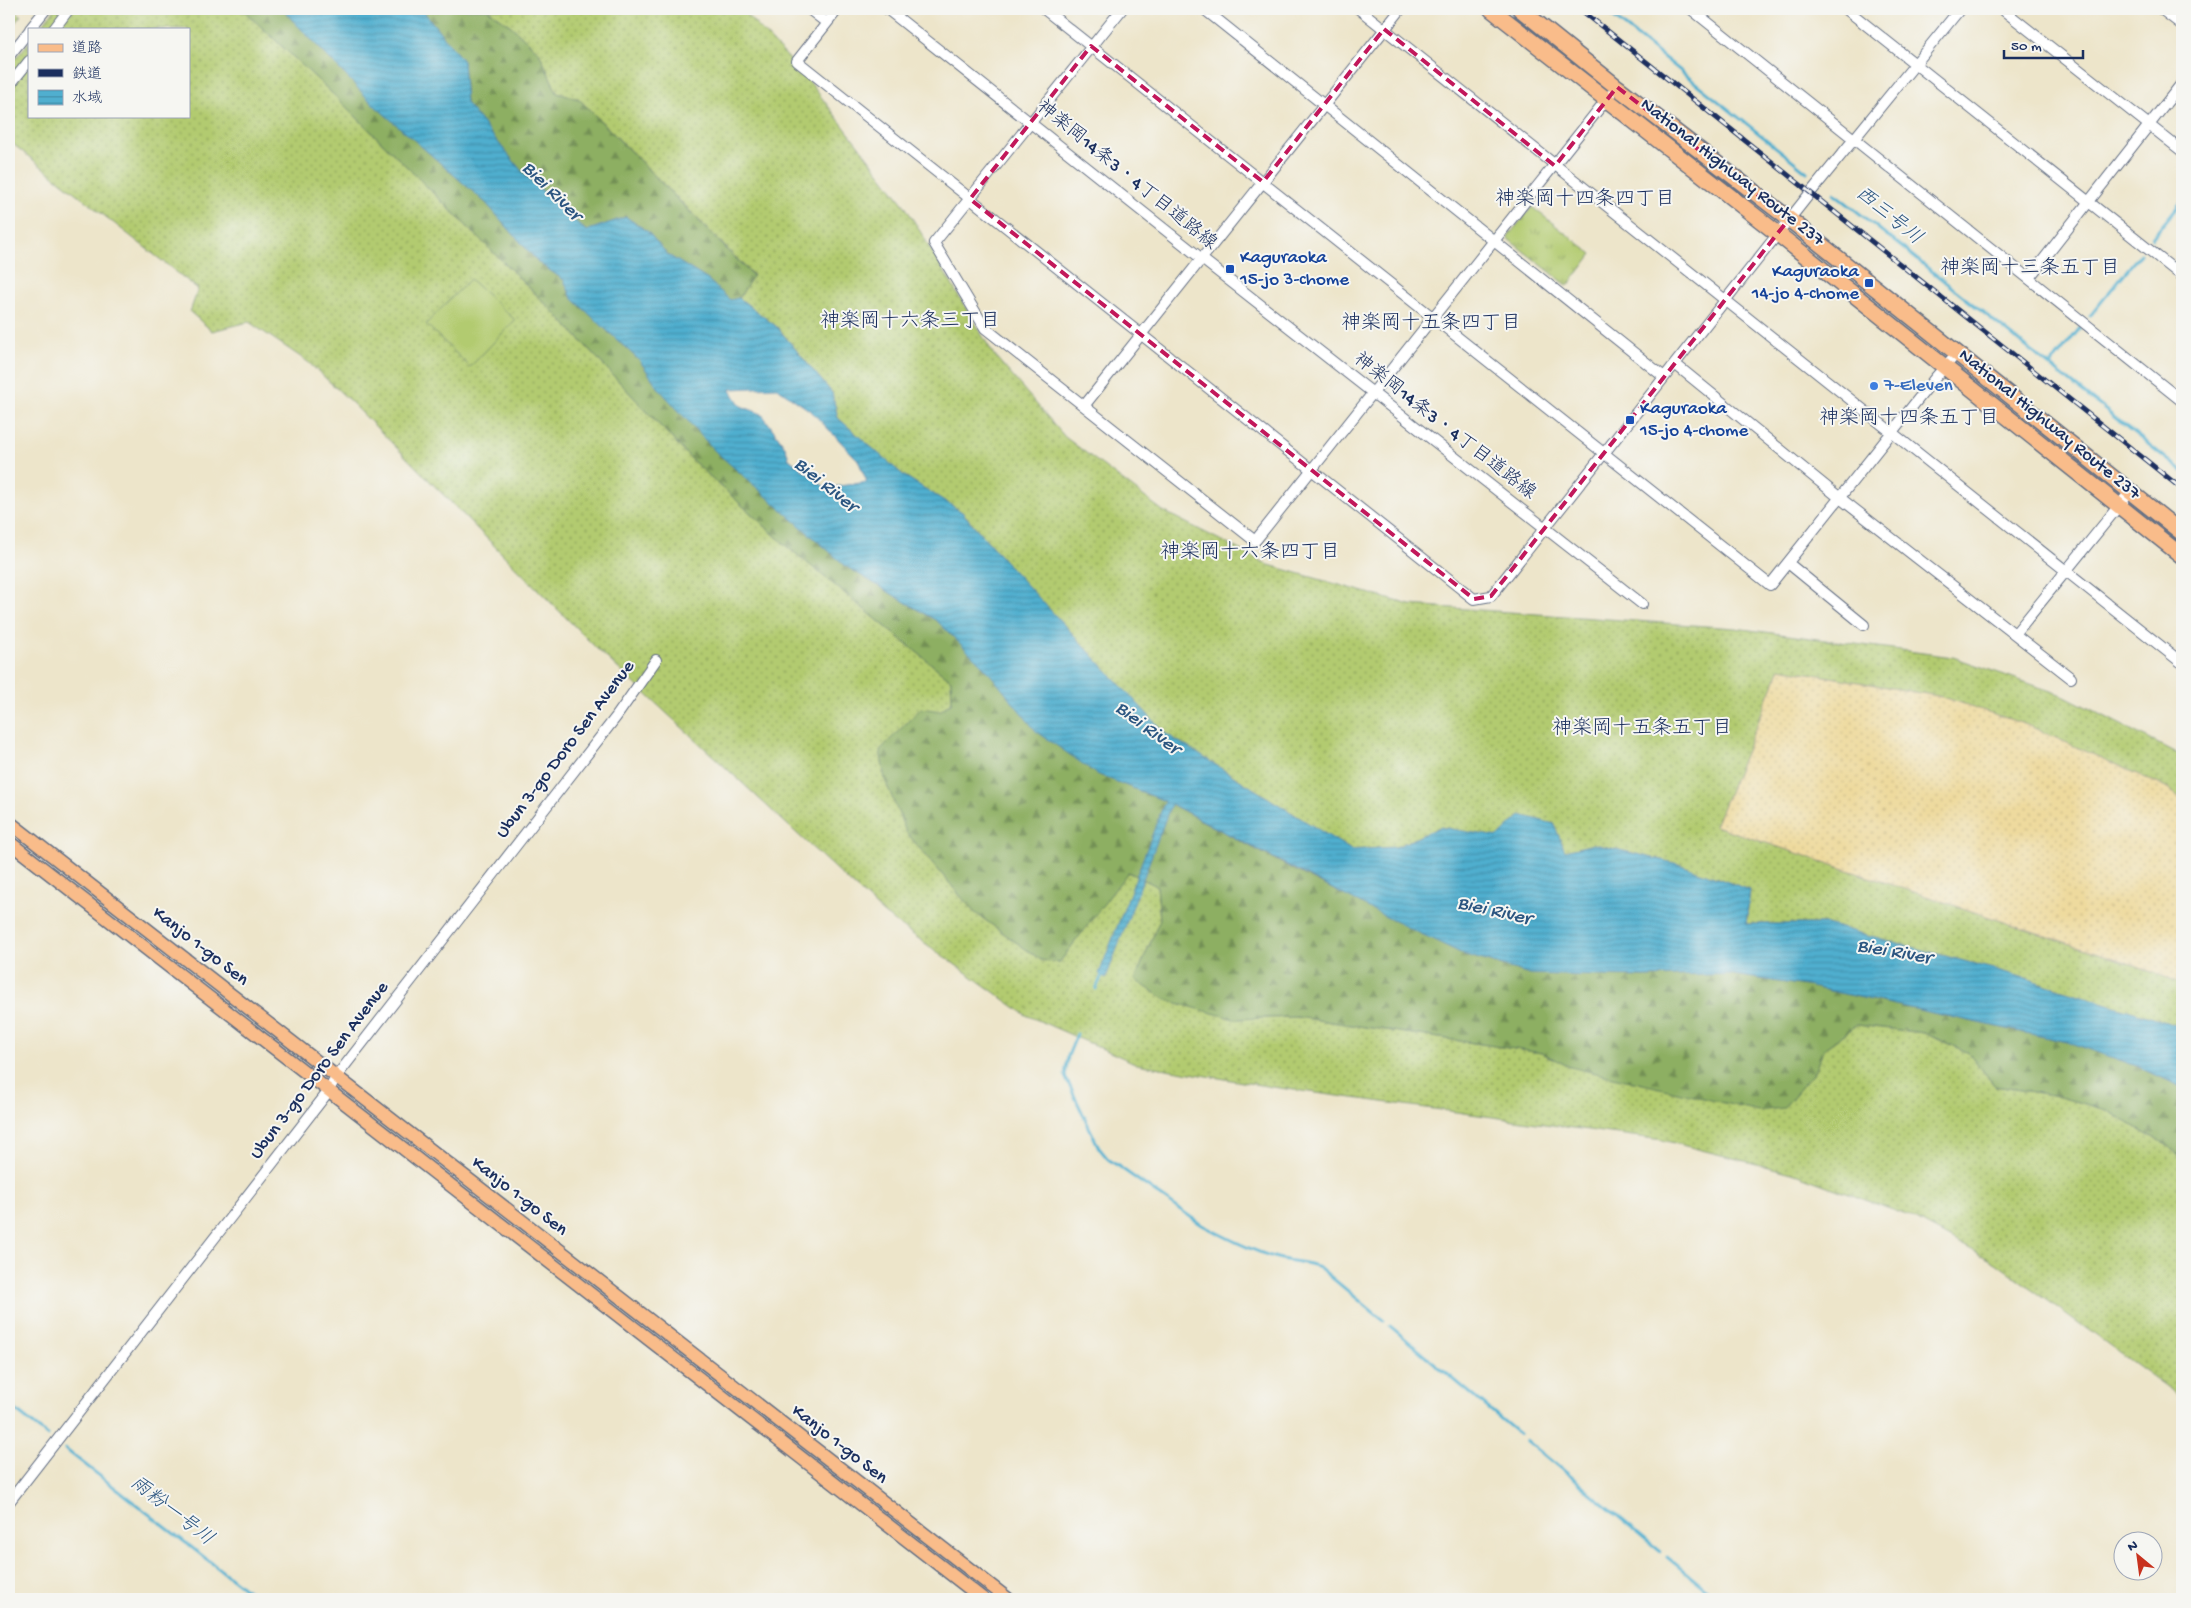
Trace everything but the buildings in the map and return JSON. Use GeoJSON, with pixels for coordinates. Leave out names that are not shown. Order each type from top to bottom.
{"type":"FeatureCollection","features":[{"type":"Feature","properties":{"kind":"highway","name":"National Highway Route 237"},"geometry":{"type":"LineString","coordinates":[[1491,9],[1778,234],[2182,556]]}},
{"type":"Feature","properties":{"kind":"highway","name":"National Highway Route 237"},"geometry":{"type":"LineString","coordinates":[[1520,9],[1617,87],[1789,219],[2182,534]]}},
{"type":"Feature","properties":{"kind":"main road","name":"Kanjo 1-go Sen"},"geometry":{"type":"LineString","coordinates":[[9,822],[1008,1599]]}},
{"type":"Feature","properties":{"kind":"main road","name":"Kanjo 1-go Sen"},"geometry":{"type":"LineString","coordinates":[[9,842],[328,1092],[983,1599]]}},
{"type":"Feature","properties":{"kind":"street"},"geometry":{"type":"LineString","coordinates":[[31,28],[46,9]]}},
{"type":"Feature","properties":{"kind":"street"},"geometry":{"type":"LineString","coordinates":[[55,28],[69,9]]}},
{"type":"Feature","properties":{"kind":"street"},"geometry":{"type":"LineString","coordinates":[[809,9],[827,23]]}},
{"type":"Feature","properties":{"kind":"street"},"geometry":{"type":"LineString","coordinates":[[838,9],[797,61],[1474,599],[1491,596],[1544,528],[1642,604]]}},
{"type":"Feature","properties":{"kind":"street","name":"神楽岡14条3・4丁目道路線"},"geometry":{"type":"LineString","coordinates":[[887,9],[1544,528],[1789,219],[1960,9]]}},
{"type":"Feature","properties":{"kind":"street"},"geometry":{"type":"LineString","coordinates":[[1044,9],[1770,585],[1957,353]]}},
{"type":"Feature","properties":{"kind":"street"},"geometry":{"type":"LineString","coordinates":[[1122,9],[934,242],[985,328],[1255,541],[1617,87]]}},
{"type":"Feature","properties":{"kind":"street"},"geometry":{"type":"LineString","coordinates":[[1359,9],[2182,663]]}},
{"type":"Feature","properties":{"kind":"street"},"geometry":{"type":"LineString","coordinates":[[1084,406],[1401,9]]}},
{"type":"Feature","properties":{"kind":"street"},"geometry":{"type":"LineString","coordinates":[[1691,9],[2182,401]]}},
{"type":"Feature","properties":{"kind":"street"},"geometry":{"type":"LineString","coordinates":[[1846,9],[2182,276]]}},
{"type":"Feature","properties":{"kind":"street"},"geometry":{"type":"LineString","coordinates":[[2002,9],[2182,151]]}},
{"type":"Feature","properties":{"kind":"street"},"geometry":{"type":"LineString","coordinates":[[2161,9],[2182,25]]}},
{"type":"Feature","properties":{"kind":"street"},"geometry":{"type":"LineString","coordinates":[[1210,11],[1323,106],[1664,377]]}},
{"type":"Feature","properties":{"kind":"street"},"geometry":{"type":"LineString","coordinates":[[10,55],[28,31]]}},
{"type":"Feature","properties":{"kind":"street"},"geometry":{"type":"LineString","coordinates":[[9,86],[27,64]]}},
{"type":"Feature","properties":{"kind":"street"},"geometry":{"type":"LineString","coordinates":[[2029,278],[2182,83]]}},
{"type":"Feature","properties":{"kind":"street"},"geometry":{"type":"LineString","coordinates":[[1674,364],[1840,498],[2071,678]]}},
{"type":"Feature","properties":{"kind":"street"},"geometry":{"type":"LineString","coordinates":[[2015,634],[2130,492]]}},
{"type":"Feature","properties":{"kind":"street"},"geometry":{"type":"LineString","coordinates":[[1788,563],[1864,625]]}},
{"type":"Feature","properties":{"kind":"street","name":"Ubun 3-go Doro Sen Avenue"},"geometry":{"type":"LineString","coordinates":[[9,1502],[328,1092],[336,1077],[610,725],[656,660]]}},
{"type":"Feature","properties":{"kind":"highlighted area"},"geometry":{"type":"Polygon","coordinates":[[[1384,29],[1555,166],[1617,87],[1789,219],[1491,596],[1474,599],[970,199],[1091,46],[1263,182],[1384,29]]]}},
{"type":"Feature","properties":{"kind":"green space"},"geometry":{"type":"Polygon","coordinates":[[[9,9],[21,15],[9,31],[9,9]]]}},
{"type":"Feature","properties":{"kind":"green space"},"geometry":{"type":"Polygon","coordinates":[[[55,9],[242,9],[335,96],[557,315],[692,460],[789,548],[951,680],[952,701],[940,711],[906,832],[974,912],[1041,960],[1059,963],[1127,872],[1157,886],[1160,920],[1135,980],[1234,1019],[1297,1017],[1542,1053],[1570,1067],[1813,1073],[1825,1048],[1857,1025],[1924,1033],[1969,1053],[1995,1086],[2052,1095],[2107,1110],[2170,1147],[2182,1158],[2182,1398],[1996,1263],[1909,1216],[1792,1173],[1662,1140],[1272,1087],[1137,1064],[1026,1015],[884,914],[595,647],[350,401],[308,362],[249,322],[212,331],[190,312],[198,289],[9,141],[9,102],[16,94],[9,88],[9,66],[28,43],[28,118],[190,118],[190,28],[40,28],[55,9]]]}},
{"type":"Feature","properties":{"kind":"green space"},"geometry":{"type":"Polygon","coordinates":[[[242,9],[282,9],[374,105],[486,203],[539,263],[564,280],[572,298],[640,361],[660,390],[847,567],[937,621],[1097,774],[1165,801],[1298,872],[1463,954],[1530,974],[1644,977],[1729,974],[1812,987],[2068,1042],[2137,1066],[2182,1087],[2182,1158],[2170,1147],[2107,1110],[2052,1095],[1995,1086],[1969,1053],[1924,1033],[1857,1025],[1825,1048],[1813,1073],[1784,1108],[1758,1111],[1570,1067],[1542,1053],[1297,1017],[1234,1019],[1166,1000],[1135,980],[1160,919],[1157,886],[1128,872],[1059,963],[1041,960],[974,912],[906,832],[885,780],[880,750],[921,708],[940,711],[952,702],[951,680],[789,548],[692,460],[557,315],[335,96],[242,9]]]}},
{"type":"Feature","properties":{"kind":"green space"},"geometry":{"type":"Polygon","coordinates":[[[424,9],[487,9],[511,26],[539,52],[557,93],[579,99],[753,276],[739,298],[730,300],[708,280],[668,255],[647,231],[626,217],[586,231],[524,174],[466,103],[463,61],[424,12],[424,9]]]}},
{"type":"Feature","properties":{"kind":"green space"},"geometry":{"type":"Polygon","coordinates":[[[487,9],[741,9],[802,72],[905,206],[994,355],[1065,437],[1163,511],[1269,565],[1410,605],[1735,628],[1953,657],[2065,696],[2182,756],[2182,1027],[2005,972],[1826,924],[1746,924],[1750,890],[1678,864],[1594,844],[1565,851],[1440,827],[1396,847],[1351,850],[1165,733],[1011,568],[962,512],[903,475],[838,418],[832,393],[777,327],[739,298],[753,275],[579,99],[557,93],[539,52],[511,26],[487,9]]]}},
{"type":"Feature","properties":{"kind":"green space"},"geometry":{"type":"Polygon","coordinates":[[[1532,207],[1592,254],[1568,286],[1508,239],[1508,236],[1532,207]]]}},
{"type":"Feature","properties":{"kind":"green space"},"geometry":{"type":"Polygon","coordinates":[[[470,279],[515,320],[470,367],[426,324],[470,279]]]}},
{"type":"Feature","properties":{"kind":"sand"},"geometry":{"type":"Polygon","coordinates":[[[1780,668],[1943,697],[2027,725],[2166,787],[2182,799],[2182,984],[2134,965],[1715,826],[1780,668]]]}},
{"type":"Feature","properties":{"kind":"water","name":"Biei River"},"geometry":{"type":"Polygon","coordinates":[[[282,9],[424,9],[424,12],[463,61],[466,103],[524,174],[586,231],[626,217],[647,231],[668,255],[708,280],[730,300],[739,298],[777,327],[832,393],[838,418],[903,475],[962,512],[1011,568],[1165,733],[1351,850],[1396,847],[1440,827],[1498,837],[1521,815],[1554,824],[1565,851],[1594,844],[1678,864],[1750,890],[1746,924],[1826,924],[2005,972],[2182,1027],[2182,1087],[2137,1066],[2068,1042],[1812,987],[1729,974],[1644,977],[1530,974],[1463,954],[1386,917],[1171,804],[1106,978],[1099,974],[1165,801],[1097,774],[1036,731],[986,669],[937,621],[847,567],[715,451],[660,390],[640,361],[572,298],[564,280],[539,263],[486,203],[374,105],[282,9]],[[776,387],[730,389],[741,406],[762,414],[786,448],[789,459],[826,488],[867,482],[858,460],[812,412],[776,387]]]}},
{"type":"Feature","properties":{"kind":"waterway","name":"西三号川"},"geometry":{"type":"LineString","coordinates":[[1603,9],[1807,172]]}},
{"type":"Feature","properties":{"kind":"waterway","name":"西三号川"},"geometry":{"type":"LineString","coordinates":[[1834,193],[2050,366],[2080,328]]}},
{"type":"Feature","properties":{"kind":"waterway","name":"西三号川"},"geometry":{"type":"LineString","coordinates":[[2152,238],[2182,201]]}},
{"type":"Feature","properties":{"kind":"waterway","name":"西三号川"},"geometry":{"type":"LineString","coordinates":[[2090,316],[2140,254]]}},
{"type":"Feature","properties":{"kind":"waterway"},"geometry":{"type":"LineString","coordinates":[[2050,366],[2182,471]]}},
{"type":"Feature","properties":{"kind":"waterway"},"geometry":{"type":"LineString","coordinates":[[1096,989],[1103,973]]}},
{"type":"Feature","properties":{"kind":"waterway"},"geometry":{"type":"LineString","coordinates":[[1077,1034],[1068,1056],[1065,1076],[1099,1148],[1108,1159],[1211,1230],[1268,1255],[1319,1267],[1384,1321]]}},
{"type":"Feature","properties":{"kind":"waterway"},"geometry":{"type":"LineString","coordinates":[[1390,1326],[1519,1434]]}},
{"type":"Feature","properties":{"kind":"waterway","name":"雨粉一号川"},"geometry":{"type":"LineString","coordinates":[[9,1405],[48,1436]]}},
{"type":"Feature","properties":{"kind":"waterway"},"geometry":{"type":"LineString","coordinates":[[1526,1440],[1661,1552]]}},
{"type":"Feature","properties":{"kind":"waterway","name":"雨粉一号川"},"geometry":{"type":"LineString","coordinates":[[65,1449],[258,1599]]}},
{"type":"Feature","properties":{"kind":"waterway"},"geometry":{"type":"LineString","coordinates":[[1667,1557],[1718,1599]]}},
{"type":"Feature","properties":{"kind":"railway"},"geometry":{"type":"LineString","coordinates":[[1580,9],[2182,489]]}},
{"type":"Feature","properties":{"kind":"place","name":"Kaguraoka 15-jo 3-chome"},"geometry":{"type":"Point","coordinates":[1230,269]}},
{"type":"Feature","properties":{"kind":"place","name":"Kaguraoka 14-jo 4-chome"},"geometry":{"type":"Point","coordinates":[1869,283]}},
{"type":"Feature","properties":{"kind":"place","name":"7-Eleven"},"geometry":{"type":"Point","coordinates":[1874,386]}},
{"type":"Feature","properties":{"kind":"place","name":"Kaguraoka 15-jo 4-chome"},"geometry":{"type":"Point","coordinates":[1630,420]}},
{"type":"Feature","properties":{"kind":"district","name":"神楽岡十四条四丁目"},"geometry":{"type":"Point","coordinates":[1585,200]}},
{"type":"Feature","properties":{"kind":"district","name":"神楽岡十三条五丁目"},"geometry":{"type":"Point","coordinates":[2030,269]}},
{"type":"Feature","properties":{"kind":"district","name":"神楽岡十六条三丁目"},"geometry":{"type":"Point","coordinates":[910,322]}},
{"type":"Feature","properties":{"kind":"district","name":"神楽岡十五条四丁目"},"geometry":{"type":"Point","coordinates":[1431,324]}},
{"type":"Feature","properties":{"kind":"district","name":"神楽岡十四条五丁目"},"geometry":{"type":"Point","coordinates":[1909,419]}},
{"type":"Feature","properties":{"kind":"district","name":"神楽岡十六条四丁目"},"geometry":{"type":"Point","coordinates":[1250,553]}},
{"type":"Feature","properties":{"kind":"district","name":"神楽岡十五条五丁目"},"geometry":{"type":"Point","coordinates":[1642,729]}}]}
